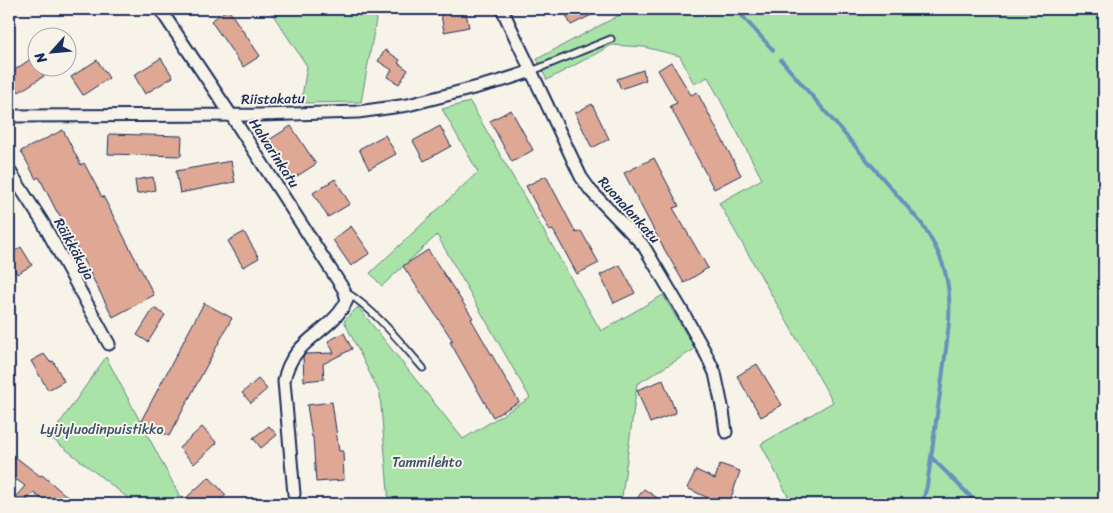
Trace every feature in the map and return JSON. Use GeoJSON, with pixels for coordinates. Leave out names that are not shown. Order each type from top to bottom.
{"type":"FeatureCollection","features":[{"type":"Feature","properties":{"kind":"street","name":"Halvarinkatu"},"geometry":{"type":"LineString","coordinates":[[160,9],[344,290]]}},
{"type":"Feature","properties":{"kind":"street","name":"Ruonalankatu"},"geometry":{"type":"LineString","coordinates":[[502,9],[581,177],[591,191],[643,245],[705,352],[715,373],[720,391],[726,432]]}},
{"type":"Feature","properties":{"kind":"street","name":"Riistakatu"},"geometry":{"type":"LineString","coordinates":[[9,116],[231,115],[358,112],[380,110],[468,90],[532,71]]}},
{"type":"Feature","properties":{"kind":"street","name":"Räikkäkuja"},"geometry":{"type":"LineString","coordinates":[[9,170],[43,223],[109,344]]}},
{"type":"Feature","properties":{"kind":"street"},"geometry":{"type":"LineString","coordinates":[[294,494],[284,381],[286,369],[299,350],[343,310],[347,300],[344,290]]}},
{"type":"Feature","properties":{"kind":"lane"},"geometry":{"type":"LineString","coordinates":[[532,71],[611,39]]}},
{"type":"Feature","properties":{"kind":"lane"},"geometry":{"type":"LineString","coordinates":[[344,290],[382,323],[424,368]]}},
{"type":"Feature","properties":{"kind":"green space"},"geometry":{"type":"Polygon","coordinates":[[[269,9],[378,9],[361,102],[301,103],[307,66],[269,9]]]}},
{"type":"Feature","properties":{"kind":"green space"},"geometry":{"type":"Polygon","coordinates":[[[631,9],[1104,9],[1104,504],[792,504],[761,444],[833,402],[719,203],[762,179],[708,77],[694,84],[680,56],[644,47],[612,45],[547,80],[537,59],[631,9]]]}},
{"type":"Feature","properties":{"kind":"green space","name":"Tammilehto"},"geometry":{"type":"Polygon","coordinates":[[[470,102],[601,331],[663,295],[695,349],[637,384],[621,504],[389,504],[380,394],[344,321],[358,307],[463,439],[530,398],[437,235],[382,286],[370,273],[478,172],[442,109],[470,102]]]}},
{"type":"Feature","properties":{"kind":"green space","name":"Lyijyluodinpuistikko"},"geometry":{"type":"Polygon","coordinates":[[[106,357],[184,504],[132,504],[128,498],[50,437],[106,357]]]}},
{"type":"Feature","properties":{"kind":"building"},"geometry":{"type":"Polygon","coordinates":[[[228,9],[260,56],[243,67],[211,21],[228,9]]]}},
{"type":"Feature","properties":{"kind":"building"},"geometry":{"type":"Polygon","coordinates":[[[440,9],[465,9],[469,27],[444,32],[440,9]]]}},
{"type":"Feature","properties":{"kind":"building"},"geometry":{"type":"Polygon","coordinates":[[[563,9],[604,9],[571,25],[563,9]]]}},
{"type":"Feature","properties":{"kind":"building"},"geometry":{"type":"Polygon","coordinates":[[[385,50],[400,60],[398,63],[408,70],[399,84],[387,77],[392,70],[378,61],[385,50]]]}},
{"type":"Feature","properties":{"kind":"building"},"geometry":{"type":"Polygon","coordinates":[[[161,58],[173,77],[145,94],[134,75],[161,58]]]}},
{"type":"Feature","properties":{"kind":"building"},"geometry":{"type":"Polygon","coordinates":[[[97,60],[109,78],[83,95],[72,78],[78,78],[78,72],[97,60]]]}},
{"type":"Feature","properties":{"kind":"building"},"geometry":{"type":"Polygon","coordinates":[[[28,61],[28,78],[41,78],[19,92],[9,78],[9,74],[28,61]]]}},
{"type":"Feature","properties":{"kind":"building"},"geometry":{"type":"Polygon","coordinates":[[[671,62],[691,95],[697,92],[741,175],[714,189],[670,106],[677,103],[658,70],[671,62]]]}},
{"type":"Feature","properties":{"kind":"building"},"geometry":{"type":"Polygon","coordinates":[[[643,70],[646,80],[621,89],[617,79],[643,70]]]}},
{"type":"Feature","properties":{"kind":"building"},"geometry":{"type":"Polygon","coordinates":[[[592,104],[609,139],[592,148],[575,113],[592,104]]]}},
{"type":"Feature","properties":{"kind":"building"},"geometry":{"type":"Polygon","coordinates":[[[511,110],[533,150],[512,162],[490,121],[511,110]]]}},
{"type":"Feature","properties":{"kind":"building"},"geometry":{"type":"Polygon","coordinates":[[[291,126],[316,164],[294,178],[269,140],[291,126]]]}},
{"type":"Feature","properties":{"kind":"building"},"geometry":{"type":"Polygon","coordinates":[[[440,126],[451,146],[424,161],[413,141],[440,126]]]}},
{"type":"Feature","properties":{"kind":"building"},"geometry":{"type":"Polygon","coordinates":[[[63,130],[81,165],[84,163],[103,196],[154,295],[113,317],[39,177],[36,179],[21,151],[63,130]]]}},
{"type":"Feature","properties":{"kind":"building"},"geometry":{"type":"Polygon","coordinates":[[[109,134],[182,136],[181,156],[108,154],[109,134]]]}},
{"type":"Feature","properties":{"kind":"building"},"geometry":{"type":"Polygon","coordinates":[[[385,135],[396,154],[369,169],[359,149],[385,135]]]}},
{"type":"Feature","properties":{"kind":"building"},"geometry":{"type":"Polygon","coordinates":[[[654,158],[679,206],[673,208],[708,268],[684,283],[624,173],[654,158]]]}},
{"type":"Feature","properties":{"kind":"building"},"geometry":{"type":"Polygon","coordinates":[[[231,161],[235,182],[180,193],[176,171],[231,161]]]}},
{"type":"Feature","properties":{"kind":"building"},"geometry":{"type":"Polygon","coordinates":[[[546,176],[576,233],[581,231],[599,263],[577,274],[553,230],[550,231],[526,186],[546,176]]]}},
{"type":"Feature","properties":{"kind":"building"},"geometry":{"type":"Polygon","coordinates":[[[153,177],[155,190],[137,194],[135,180],[153,177]]]}},
{"type":"Feature","properties":{"kind":"building"},"geometry":{"type":"Polygon","coordinates":[[[335,179],[350,204],[328,217],[313,193],[335,179]]]}},
{"type":"Feature","properties":{"kind":"building"},"geometry":{"type":"Polygon","coordinates":[[[351,226],[370,253],[351,266],[333,240],[351,226]]]}},
{"type":"Feature","properties":{"kind":"building"},"geometry":{"type":"Polygon","coordinates":[[[244,232],[259,258],[243,267],[228,241],[244,232]]]}},
{"type":"Feature","properties":{"kind":"building"},"geometry":{"type":"Polygon","coordinates":[[[21,247],[32,265],[17,274],[9,260],[9,255],[21,247]]]}},
{"type":"Feature","properties":{"kind":"building"},"geometry":{"type":"Polygon","coordinates":[[[428,250],[473,318],[471,319],[519,402],[493,417],[450,342],[453,341],[403,266],[428,250]]]}},
{"type":"Feature","properties":{"kind":"building"},"geometry":{"type":"Polygon","coordinates":[[[620,265],[635,293],[614,303],[600,275],[620,265]]]}},
{"type":"Feature","properties":{"kind":"building"},"geometry":{"type":"Polygon","coordinates":[[[204,303],[232,318],[169,436],[141,421],[204,303]]]}},
{"type":"Feature","properties":{"kind":"building"},"geometry":{"type":"Polygon","coordinates":[[[154,308],[165,315],[148,342],[137,335],[154,308]]]}},
{"type":"Feature","properties":{"kind":"building"},"geometry":{"type":"Polygon","coordinates":[[[344,333],[352,349],[323,364],[324,379],[304,381],[303,357],[306,354],[334,353],[328,341],[344,333]]]}},
{"type":"Feature","properties":{"kind":"building"},"geometry":{"type":"Polygon","coordinates":[[[44,354],[50,362],[53,361],[64,381],[48,390],[31,361],[44,354]]]}},
{"type":"Feature","properties":{"kind":"building"},"geometry":{"type":"Polygon","coordinates":[[[757,364],[782,405],[761,417],[737,376],[757,364]]]}},
{"type":"Feature","properties":{"kind":"building"},"geometry":{"type":"Polygon","coordinates":[[[258,379],[267,389],[251,403],[242,393],[258,379]]]}},
{"type":"Feature","properties":{"kind":"building"},"geometry":{"type":"Polygon","coordinates":[[[663,380],[676,413],[650,423],[637,390],[663,380]]]}},
{"type":"Feature","properties":{"kind":"building"},"geometry":{"type":"Polygon","coordinates":[[[332,402],[339,451],[343,451],[344,480],[316,482],[313,437],[307,405],[332,402]]]}},
{"type":"Feature","properties":{"kind":"building"},"geometry":{"type":"Polygon","coordinates":[[[269,426],[277,435],[261,448],[253,438],[269,426]]]}},
{"type":"Feature","properties":{"kind":"building"},"geometry":{"type":"Polygon","coordinates":[[[202,427],[217,443],[194,464],[179,448],[202,427]]]}},
{"type":"Feature","properties":{"kind":"building"},"geometry":{"type":"Polygon","coordinates":[[[9,452],[40,476],[42,475],[76,504],[50,504],[33,493],[23,504],[9,504],[25,486],[9,474],[9,452]]]}},
{"type":"Feature","properties":{"kind":"building"},"geometry":{"type":"Polygon","coordinates":[[[720,464],[740,471],[729,504],[706,504],[708,498],[687,488],[696,470],[715,479],[720,464]]]}},
{"type":"Feature","properties":{"kind":"building"},"geometry":{"type":"Polygon","coordinates":[[[209,477],[226,495],[216,504],[192,504],[186,498],[209,477]]]}},
{"type":"Feature","properties":{"kind":"building"},"geometry":{"type":"Polygon","coordinates":[[[644,489],[666,504],[633,504],[644,489]]]}},
{"type":"Feature","properties":{"kind":"waterway"},"geometry":{"type":"LineString","coordinates":[[736,9],[773,50]]}},
{"type":"Feature","properties":{"kind":"waterway"},"geometry":{"type":"LineString","coordinates":[[781,60],[922,224],[942,262],[948,289],[949,328],[927,486],[922,504]]}},
{"type":"Feature","properties":{"kind":"waterway"},"geometry":{"type":"LineString","coordinates":[[931,457],[978,504]]}}]}
